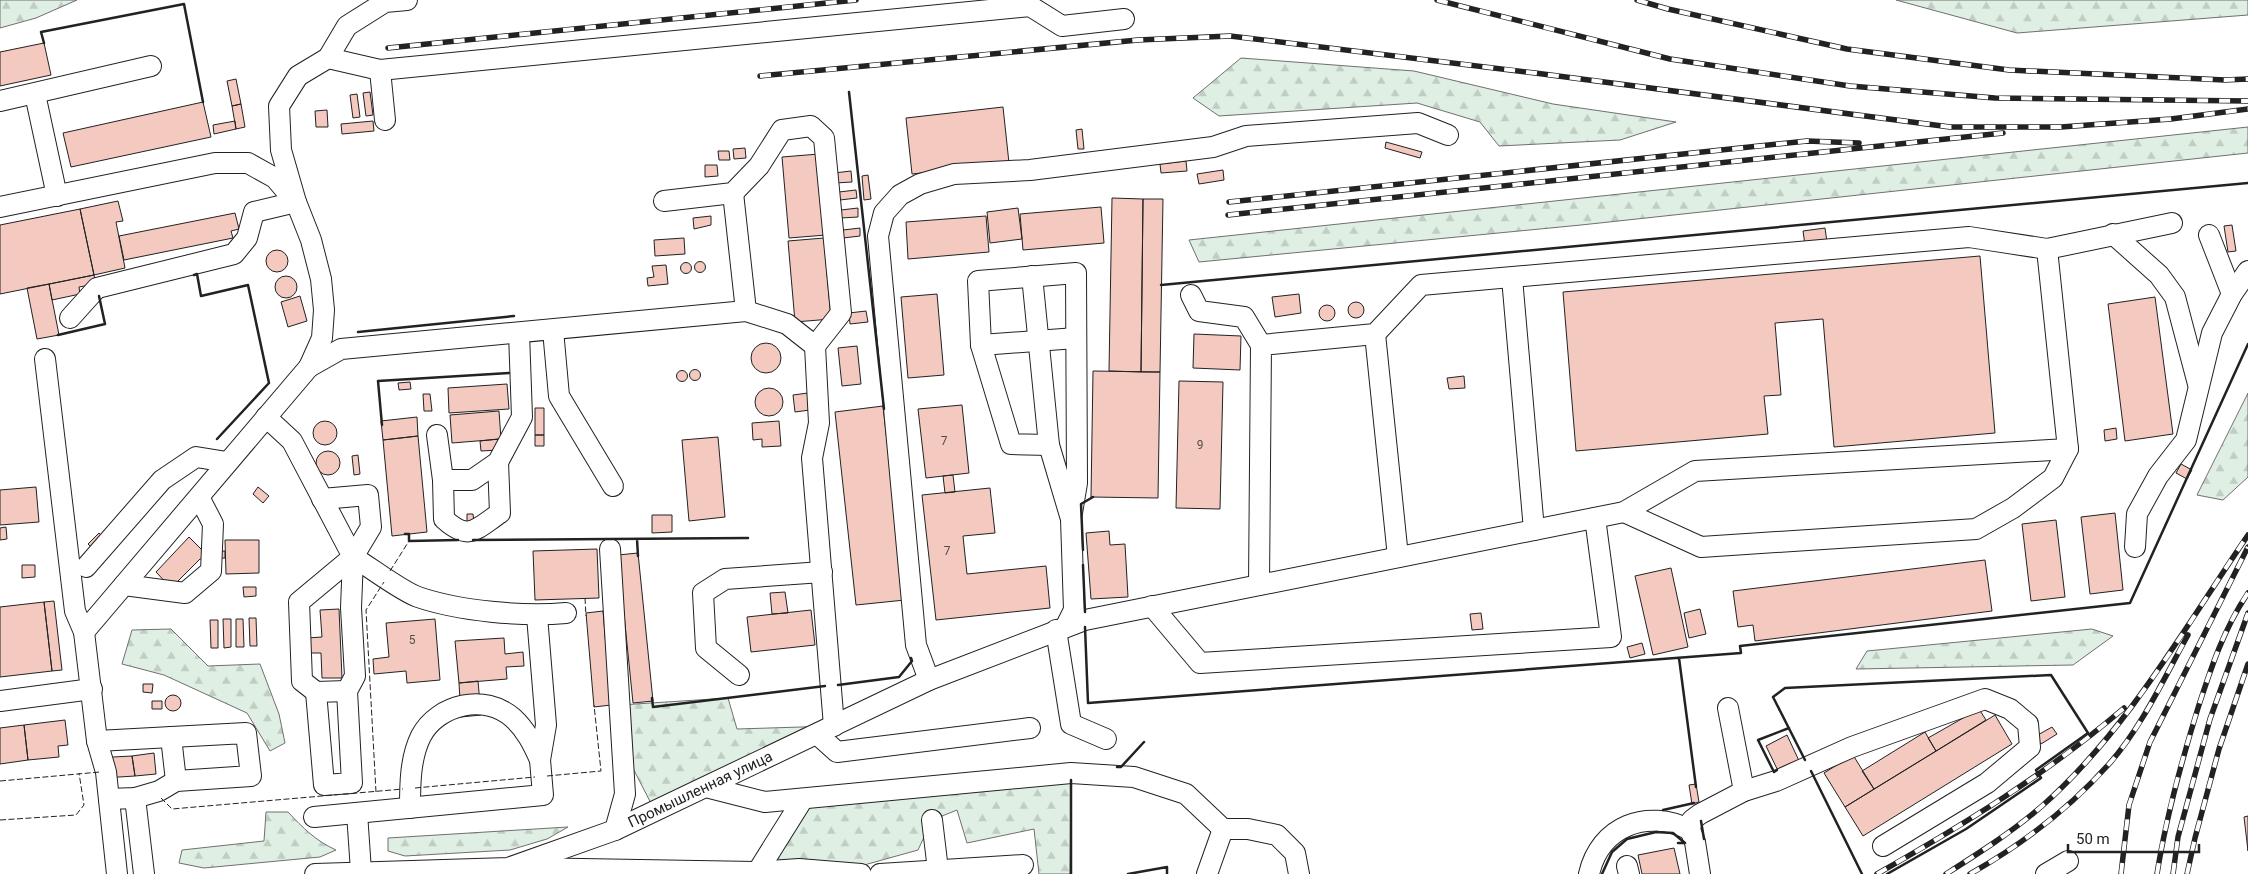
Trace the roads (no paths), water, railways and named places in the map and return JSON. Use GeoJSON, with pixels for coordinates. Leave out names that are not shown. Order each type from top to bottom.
{"type":"FeatureCollection","features":[{"type":"Feature","properties":{"kind":"street"},"geometry":{"type":"LineString","coordinates":[[84,632],[309,368],[322,338],[324,310],[322,279],[281,150],[279,106],[298,76],[328,58],[347,26],[385,2],[407,0]]}},
{"type":"Feature","properties":{"kind":"street"},"geometry":{"type":"LineString","coordinates":[[328,58],[380,70],[1030,6],[1062,26],[1124,20]]}},
{"type":"Feature","properties":{"kind":"street"},"geometry":{"type":"LineString","coordinates":[[0,101],[151,66]]}},
{"type":"Feature","properties":{"kind":"street"},"geometry":{"type":"LineString","coordinates":[[380,70],[385,120]]}},
{"type":"Feature","properties":{"kind":"street"},"geometry":{"type":"LineString","coordinates":[[35,94],[57,196]]}},
{"type":"Feature","properties":{"kind":"street"},"geometry":{"type":"LineString","coordinates":[[929,680],[916,645],[878,236],[884,213],[900,195],[920,184],[954,174],[1030,170],[1204,148],[1246,136],[1418,123],[1448,135]]}},
{"type":"Feature","properties":{"kind":"street"},"geometry":{"type":"LineString","coordinates":[[664,201],[732,193],[759,166],[782,130],[811,126],[824,138],[841,314],[815,346],[819,423],[812,458],[822,572],[825,730],[837,752],[1030,728]]}},
{"type":"Feature","properties":{"kind":"street"},"geometry":{"type":"LineString","coordinates":[[0,207],[215,164],[248,162],[275,178],[296,202]]}},
{"type":"Feature","properties":{"kind":"street"},"geometry":{"type":"LineString","coordinates":[[732,193],[746,311]]}},
{"type":"Feature","properties":{"kind":"street"},"geometry":{"type":"LineString","coordinates":[[70,318],[97,288],[234,254],[247,238],[254,212],[296,202]]}},
{"type":"Feature","properties":{"kind":"street"},"geometry":{"type":"LineString","coordinates":[[1261,345],[1375,334],[1421,285],[1969,237],[2047,249],[2172,223]]}},
{"type":"Feature","properties":{"kind":"street"},"geometry":{"type":"LineString","coordinates":[[2113,234],[2159,275],[2175,297],[2199,386]]}},
{"type":"Feature","properties":{"kind":"street"},"geometry":{"type":"LineString","coordinates":[[2209,235],[2232,294]]}},
{"type":"Feature","properties":{"kind":"street"},"geometry":{"type":"LineString","coordinates":[[1624,512],[1701,547],[1976,529],[2013,508],[2054,478],[2068,449],[2047,249]]}},
{"type":"Feature","properties":{"kind":"street"},"geometry":{"type":"LineString","coordinates":[[2135,548],[2137,514],[2158,476],[2186,440],[2212,333],[2232,294],[2248,271]]}},
{"type":"Feature","properties":{"kind":"street"},"geometry":{"type":"LineString","coordinates":[[1049,445],[1011,444],[981,345],[978,281],[1076,273],[1077,483],[1071,519],[1074,610],[1061,628],[1071,724],[1106,739]]}},
{"type":"Feature","properties":{"kind":"street"},"geometry":{"type":"LineString","coordinates":[[1032,276],[1049,445],[1071,519]]}},
{"type":"Feature","properties":{"kind":"street"},"geometry":{"type":"LineString","coordinates":[[1512,278],[1534,530]]}},
{"type":"Feature","properties":{"kind":"street"},"geometry":{"type":"LineString","coordinates":[[1191,296],[1199,311],[1244,316],[1261,345],[1259,585]]}},
{"type":"Feature","properties":{"kind":"street"},"geometry":{"type":"LineString","coordinates":[[309,368],[341,349],[746,311],[787,324],[815,346]]}},
{"type":"Feature","properties":{"kind":"street"},"geometry":{"type":"LineString","coordinates":[[554,330],[559,396],[613,486]]}},
{"type":"Feature","properties":{"kind":"street"},"geometry":{"type":"LineString","coordinates":[[443,480],[472,480],[498,462],[522,417],[519,333]]}},
{"type":"Feature","properties":{"kind":"street"},"geometry":{"type":"LineString","coordinates":[[1375,334],[1398,557]]}},
{"type":"Feature","properties":{"kind":"street"},"geometry":{"type":"LineString","coordinates":[[981,345],[1076,338]]}},
{"type":"Feature","properties":{"kind":"street"},"geometry":{"type":"LineString","coordinates":[[45,359],[75,611],[84,632],[98,741],[106,772],[117,874]]}},
{"type":"Feature","properties":{"kind":"street"},"geometry":{"type":"LineString","coordinates":[[266,417],[292,442],[353,557],[352,608],[355,676],[347,691],[352,783],[324,786],[316,692]]}},
{"type":"Feature","properties":{"kind":"street"},"geometry":{"type":"LineString","coordinates":[[437,435],[443,480],[444,519],[457,531],[472,532],[500,512],[498,462]]}},
{"type":"Feature","properties":{"kind":"street","name":"Промышленная улица"},"geometry":{"type":"LineString","coordinates":[[315,874],[508,868],[615,830],[929,680],[1061,628],[1085,620],[1152,606],[1624,512],[1695,471],[2068,449]]}},
{"type":"Feature","properties":{"kind":"street"},"geometry":{"type":"LineString","coordinates":[[86,567],[162,480],[196,457],[228,462]]}},
{"type":"Feature","properties":{"kind":"street"},"geometry":{"type":"LineString","coordinates":[[322,499],[368,494],[371,528],[353,557],[299,602],[302,681],[316,692],[347,691]]}},
{"type":"Feature","properties":{"kind":"street"},"geometry":{"type":"LineString","coordinates":[[124,585],[185,593],[211,571],[213,524],[199,497]]}},
{"type":"Feature","properties":{"kind":"street"},"geometry":{"type":"LineString","coordinates":[[1152,606],[1200,663],[1611,637],[1595,518]]}},
{"type":"Feature","properties":{"kind":"street"},"geometry":{"type":"LineString","coordinates":[[610,549],[625,794],[615,830]]}},
{"type":"Feature","properties":{"kind":"street"},"geometry":{"type":"LineString","coordinates":[[353,557],[417,597],[467,608],[536,616],[566,613]]}},
{"type":"Feature","properties":{"kind":"street"},"geometry":{"type":"LineString","coordinates":[[739,675],[706,648],[703,593],[725,578],[822,572]]}},
{"type":"Feature","properties":{"kind":"street"},"geometry":{"type":"LineString","coordinates":[[314,817],[543,795],[540,760],[546,725],[536,616]]}},
{"type":"Feature","properties":{"kind":"street"},"geometry":{"type":"LineString","coordinates":[[0,701],[92,689]]}},
{"type":"Feature","properties":{"kind":"street"},"geometry":{"type":"LineString","coordinates":[[1700,874],[1695,842],[1690,830],[1692,820],[1744,791],[1776,781],[1852,747],[1985,699],[2010,709],[2028,724],[2030,747],[1987,783],[1883,846]]}},
{"type":"Feature","properties":{"kind":"street"},"geometry":{"type":"LineString","coordinates":[[410,808],[413,759],[421,736],[438,717],[456,706],[472,703],[492,707],[512,717],[530,737],[540,760]]}},
{"type":"Feature","properties":{"kind":"street"},"geometry":{"type":"LineString","coordinates":[[1728,708],[1744,791]]}},
{"type":"Feature","properties":{"kind":"street"},"geometry":{"type":"LineString","coordinates":[[98,741],[246,732],[251,776],[176,781],[159,791],[135,798],[109,799]]}},
{"type":"Feature","properties":{"kind":"street"},"geometry":{"type":"LineString","coordinates":[[171,737],[176,781]]}},
{"type":"Feature","properties":{"kind":"street"},"geometry":{"type":"LineString","coordinates":[[706,787],[765,802],[1071,773],[1134,777],[1186,794],[1223,829],[1248,829],[1277,835],[1295,853],[1299,874]]}},
{"type":"Feature","properties":{"kind":"street"},"geometry":{"type":"LineString","coordinates":[[135,798],[144,874]]}},
{"type":"Feature","properties":{"kind":"street"},"geometry":{"type":"LineString","coordinates":[[756,873],[803,799]]}},
{"type":"Feature","properties":{"kind":"street"},"geometry":{"type":"LineString","coordinates":[[358,813],[371,872]]}},
{"type":"Feature","properties":{"kind":"street"},"geometry":{"type":"LineString","coordinates":[[932,820],[938,870]]}},
{"type":"Feature","properties":{"kind":"street"},"geometry":{"type":"LineString","coordinates":[[1589,874],[1593,858],[1615,831],[1643,820],[1674,822],[1690,830]]}},
{"type":"Feature","properties":{"kind":"street"},"geometry":{"type":"LineString","coordinates":[[1206,874],[1223,829]]}},
{"type":"Feature","properties":{"kind":"street"},"geometry":{"type":"LineString","coordinates":[[2046,874],[2068,861]]}},
{"type":"Feature","properties":{"kind":"street"},"geometry":{"type":"LineString","coordinates":[[880,874],[938,870],[972,871],[1023,865]]}},
{"type":"Feature","properties":{"kind":"street"},"geometry":{"type":"LineString","coordinates":[[508,868],[756,873],[799,869],[861,874]]}},
{"type":"Feature","properties":{"kind":"railway"},"geometry":{"type":"LineString","coordinates":[[388,48],[856,0]]}},
{"type":"Feature","properties":{"kind":"railway"},"geometry":{"type":"LineString","coordinates":[[1437,0],[1670,59],[1850,86],[1995,98],[2248,101]]}},
{"type":"Feature","properties":{"kind":"railway"},"geometry":{"type":"LineString","coordinates":[[1637,0],[1668,9],[1847,49],[2009,70],[2225,80],[2248,79]]}},
{"type":"Feature","properties":{"kind":"railway"},"geometry":{"type":"LineString","coordinates":[[760,76],[1138,40],[1230,36],[1535,73],[1950,127],[2061,127],[2171,119],[2248,109]]}},
{"type":"Feature","properties":{"kind":"railway"},"geometry":{"type":"LineString","coordinates":[[1228,215],[2003,133]]}},
{"type":"Feature","properties":{"kind":"railway"},"geometry":{"type":"LineString","coordinates":[[1229,202],[1807,141],[1859,143]]}},
{"type":"Feature","properties":{"kind":"railway"},"geometry":{"type":"LineString","coordinates":[[1946,874],[2031,816],[2073,777],[2128,712],[2178,641],[2248,535]]}},
{"type":"Feature","properties":{"kind":"railway"},"geometry":{"type":"LineString","coordinates":[[2121,874],[2129,805],[2150,742],[2248,547]]}},
{"type":"Feature","properties":{"kind":"railway"},"geometry":{"type":"LineString","coordinates":[[2157,874],[2174,790],[2198,708],[2225,634],[2248,593]]}},
{"type":"Feature","properties":{"kind":"railway"},"geometry":{"type":"LineString","coordinates":[[2173,874],[2178,837],[2210,719],[2248,613]]}},
{"type":"Feature","properties":{"kind":"railway"},"geometry":{"type":"LineString","coordinates":[[1970,874],[2008,851],[2044,825],[2078,796],[2109,764],[2121,750],[2142,718],[2188,635]]}},
{"type":"Feature","properties":{"kind":"railway"},"geometry":{"type":"LineString","coordinates":[[2187,874],[2219,749],[2248,664]]}},
{"type":"Feature","properties":{"kind":"railway"},"geometry":{"type":"LineString","coordinates":[[1877,874],[1941,837],[2004,797],[2095,732],[2124,708]]}}]}
